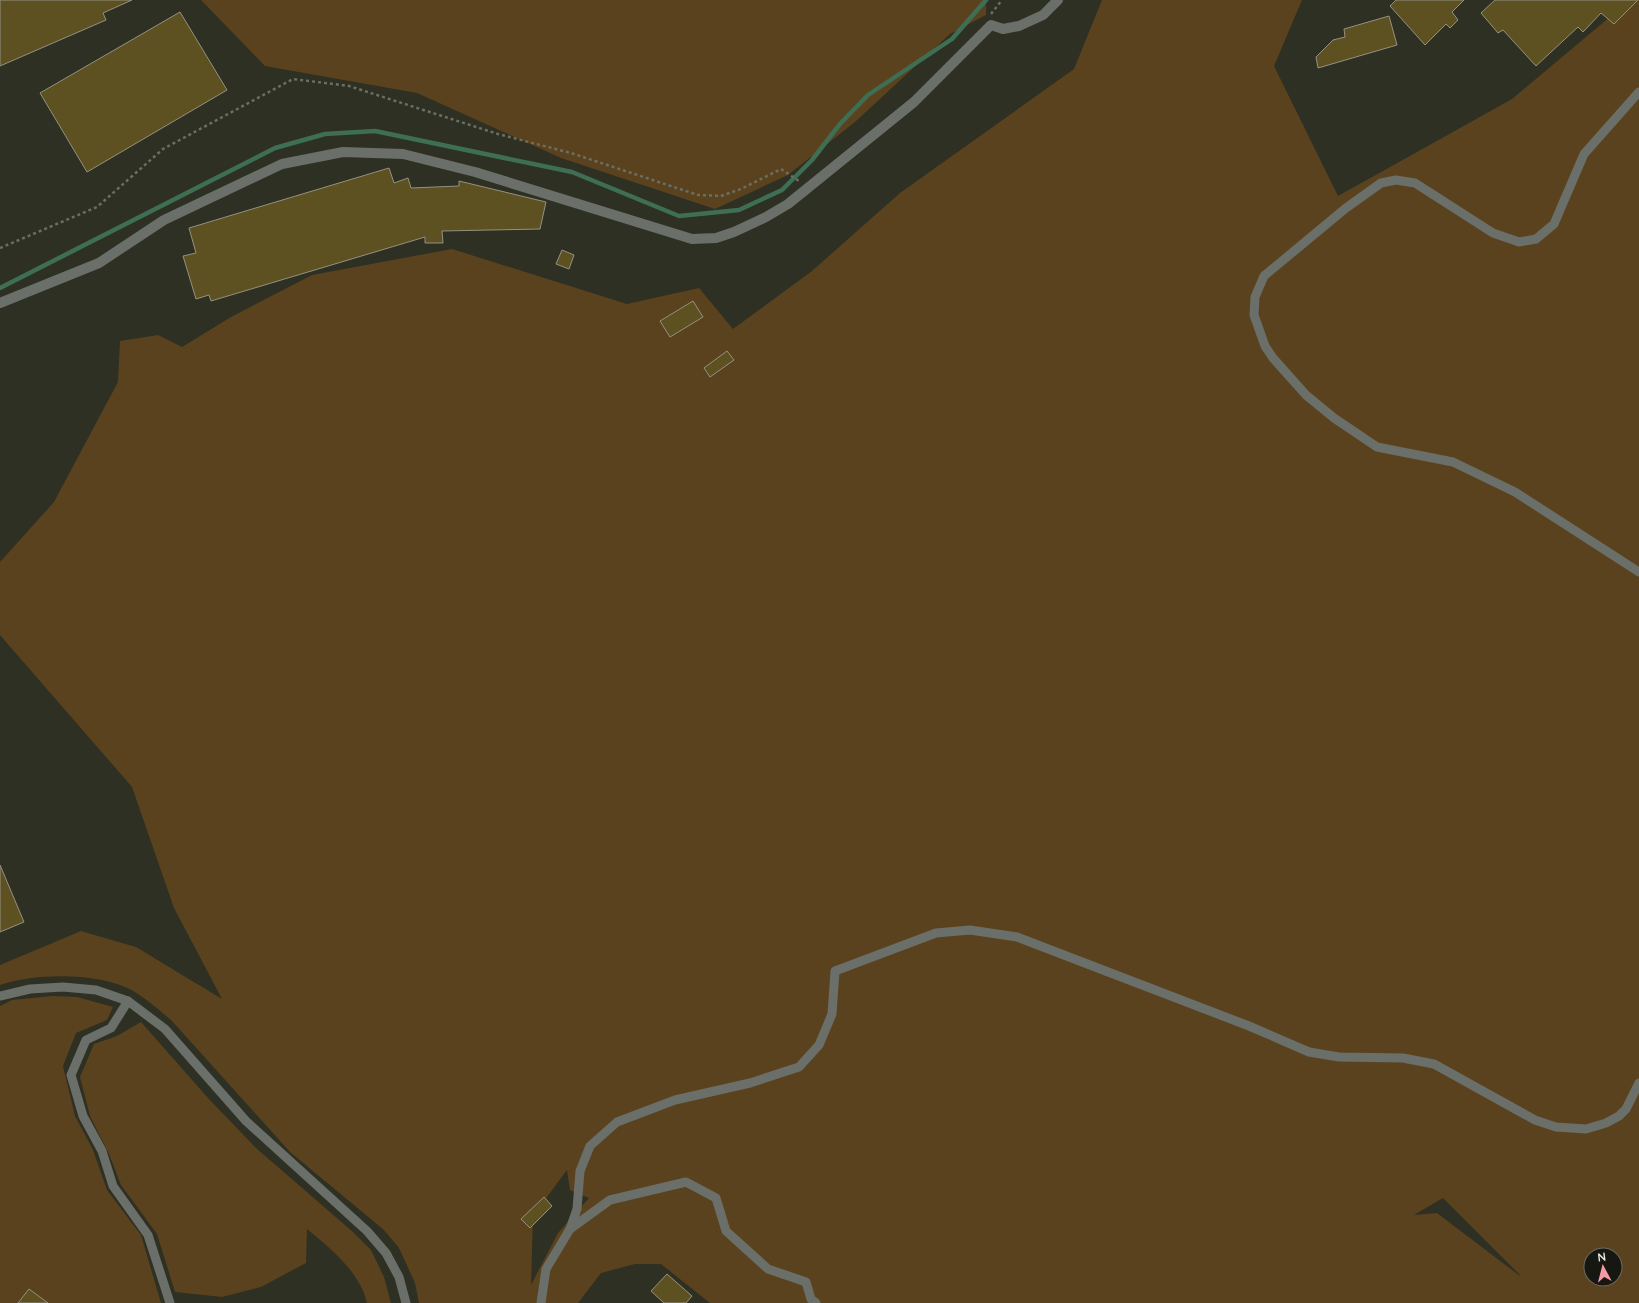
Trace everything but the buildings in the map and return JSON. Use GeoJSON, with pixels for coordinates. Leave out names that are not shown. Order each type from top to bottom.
{"type":"FeatureCollection","features":[{"type":"Feature","properties":{"kind":"street"},"geometry":{"type":"LineString","coordinates":[[0,304],[99,263],[164,220],[282,164],[343,152],[403,154],[475,172],[692,239],[716,238],[766,217],[788,204],[914,102],[991,25],[1003,29],[1019,26],[1043,15],[1058,0]]}},
{"type":"Feature","properties":{"kind":"lane"},"geometry":{"type":"LineString","coordinates":[[1639,92],[1584,154],[1554,224],[1536,239],[1519,242],[1493,233],[1415,183],[1396,180],[1381,183],[1346,208],[1264,276],[1255,297],[1254,315],[1265,346],[1273,358],[1306,395],[1352,431],[1377,447],[1452,462],[1514,492],[1639,572]]}},
{"type":"Feature","properties":{"kind":"lane"},"geometry":{"type":"LineString","coordinates":[[541,1303],[546,1270],[570,1229],[577,1209],[580,1171],[590,1146],[617,1122],[675,1100],[750,1083],[799,1068],[819,1045],[832,1014],[836,971],[936,933],[970,930],[1017,937],[1249,1026],[1309,1052],[1339,1057],[1403,1058],[1434,1064],[1535,1120],[1556,1127],[1586,1129],[1606,1123],[1619,1116],[1626,1109],[1639,1083]]}},
{"type":"Feature","properties":{"kind":"lane"},"geometry":{"type":"LineString","coordinates":[[0,996],[30,989],[63,987],[96,990],[128,1001],[165,1029],[246,1121],[367,1232],[386,1253],[399,1277],[406,1303]]}},
{"type":"Feature","properties":{"kind":"lane"},"geometry":{"type":"LineString","coordinates":[[128,1001],[111,1028],[86,1040],[72,1075],[82,1116],[102,1151],[113,1186],[148,1235],[170,1303]]}},
{"type":"Feature","properties":{"kind":"lane"},"geometry":{"type":"LineString","coordinates":[[570,1229],[610,1200],[686,1182],[716,1198],[726,1231],[768,1269],[806,1282],[811,1299],[816,1303]]}},
{"type":"Feature","properties":{"kind":"path"},"geometry":{"type":"LineString","coordinates":[[991,25],[991,13],[1002,0]]}},
{"type":"Feature","properties":{"kind":"path"},"geometry":{"type":"LineString","coordinates":[[785,172],[800,182]]}},
{"type":"Feature","properties":{"kind":"shaded area"},"geometry":{"type":"Polygon","coordinates":[[[201,0],[986,0],[986,15],[950,34],[855,122],[788,175],[715,209],[561,158],[417,93],[265,66],[201,0]]]}},
{"type":"Feature","properties":{"kind":"shaded area"},"geometry":{"type":"Polygon","coordinates":[[[1102,0],[1302,0],[1274,66],[1338,196],[1512,99],[1630,0],[1639,0],[1639,1303],[710,1303],[661,1264],[635,1264],[601,1273],[578,1303],[419,1303],[415,1283],[399,1248],[384,1230],[290,1152],[172,1021],[148,1001],[133,991],[119,985],[103,980],[86,978],[67,976],[31,978],[0,985],[0,965],[81,931],[136,947],[222,999],[174,908],[132,787],[0,635],[0,562],[54,502],[118,382],[120,341],[158,335],[182,347],[231,317],[312,275],[452,249],[627,304],[699,288],[733,329],[812,271],[900,193],[1074,69],[1102,0]],[[567,1170],[533,1216],[531,1285],[558,1233],[589,1198],[570,1190],[567,1170]],[[1443,1198],[1414,1215],[1437,1213],[1520,1276],[1520,1275],[1443,1198]]]}},
{"type":"Feature","properties":{"kind":"shaded area"},"geometry":{"type":"Polygon","coordinates":[[[52,996],[77,997],[113,1007],[107,1020],[76,1033],[63,1066],[75,1116],[93,1150],[107,1190],[141,1235],[161,1303],[0,1303],[0,1006],[12,1000],[52,996]]]}},
{"type":"Feature","properties":{"kind":"shaded area"},"geometry":{"type":"Polygon","coordinates":[[[141,1022],[208,1098],[256,1148],[353,1232],[371,1250],[384,1277],[391,1303],[367,1303],[358,1281],[351,1271],[335,1253],[307,1229],[306,1263],[261,1287],[222,1297],[175,1292],[157,1234],[121,1185],[109,1154],[90,1116],[80,1077],[94,1044],[117,1036],[141,1022]]]}},
{"type":"Feature","properties":{"kind":"waterway"},"geometry":{"type":"LineString","coordinates":[[0,288],[275,148],[325,134],[375,131],[572,172],[679,216],[739,210],[782,190],[812,160],[840,124],[868,95],[952,39],[986,0]]}}]}
